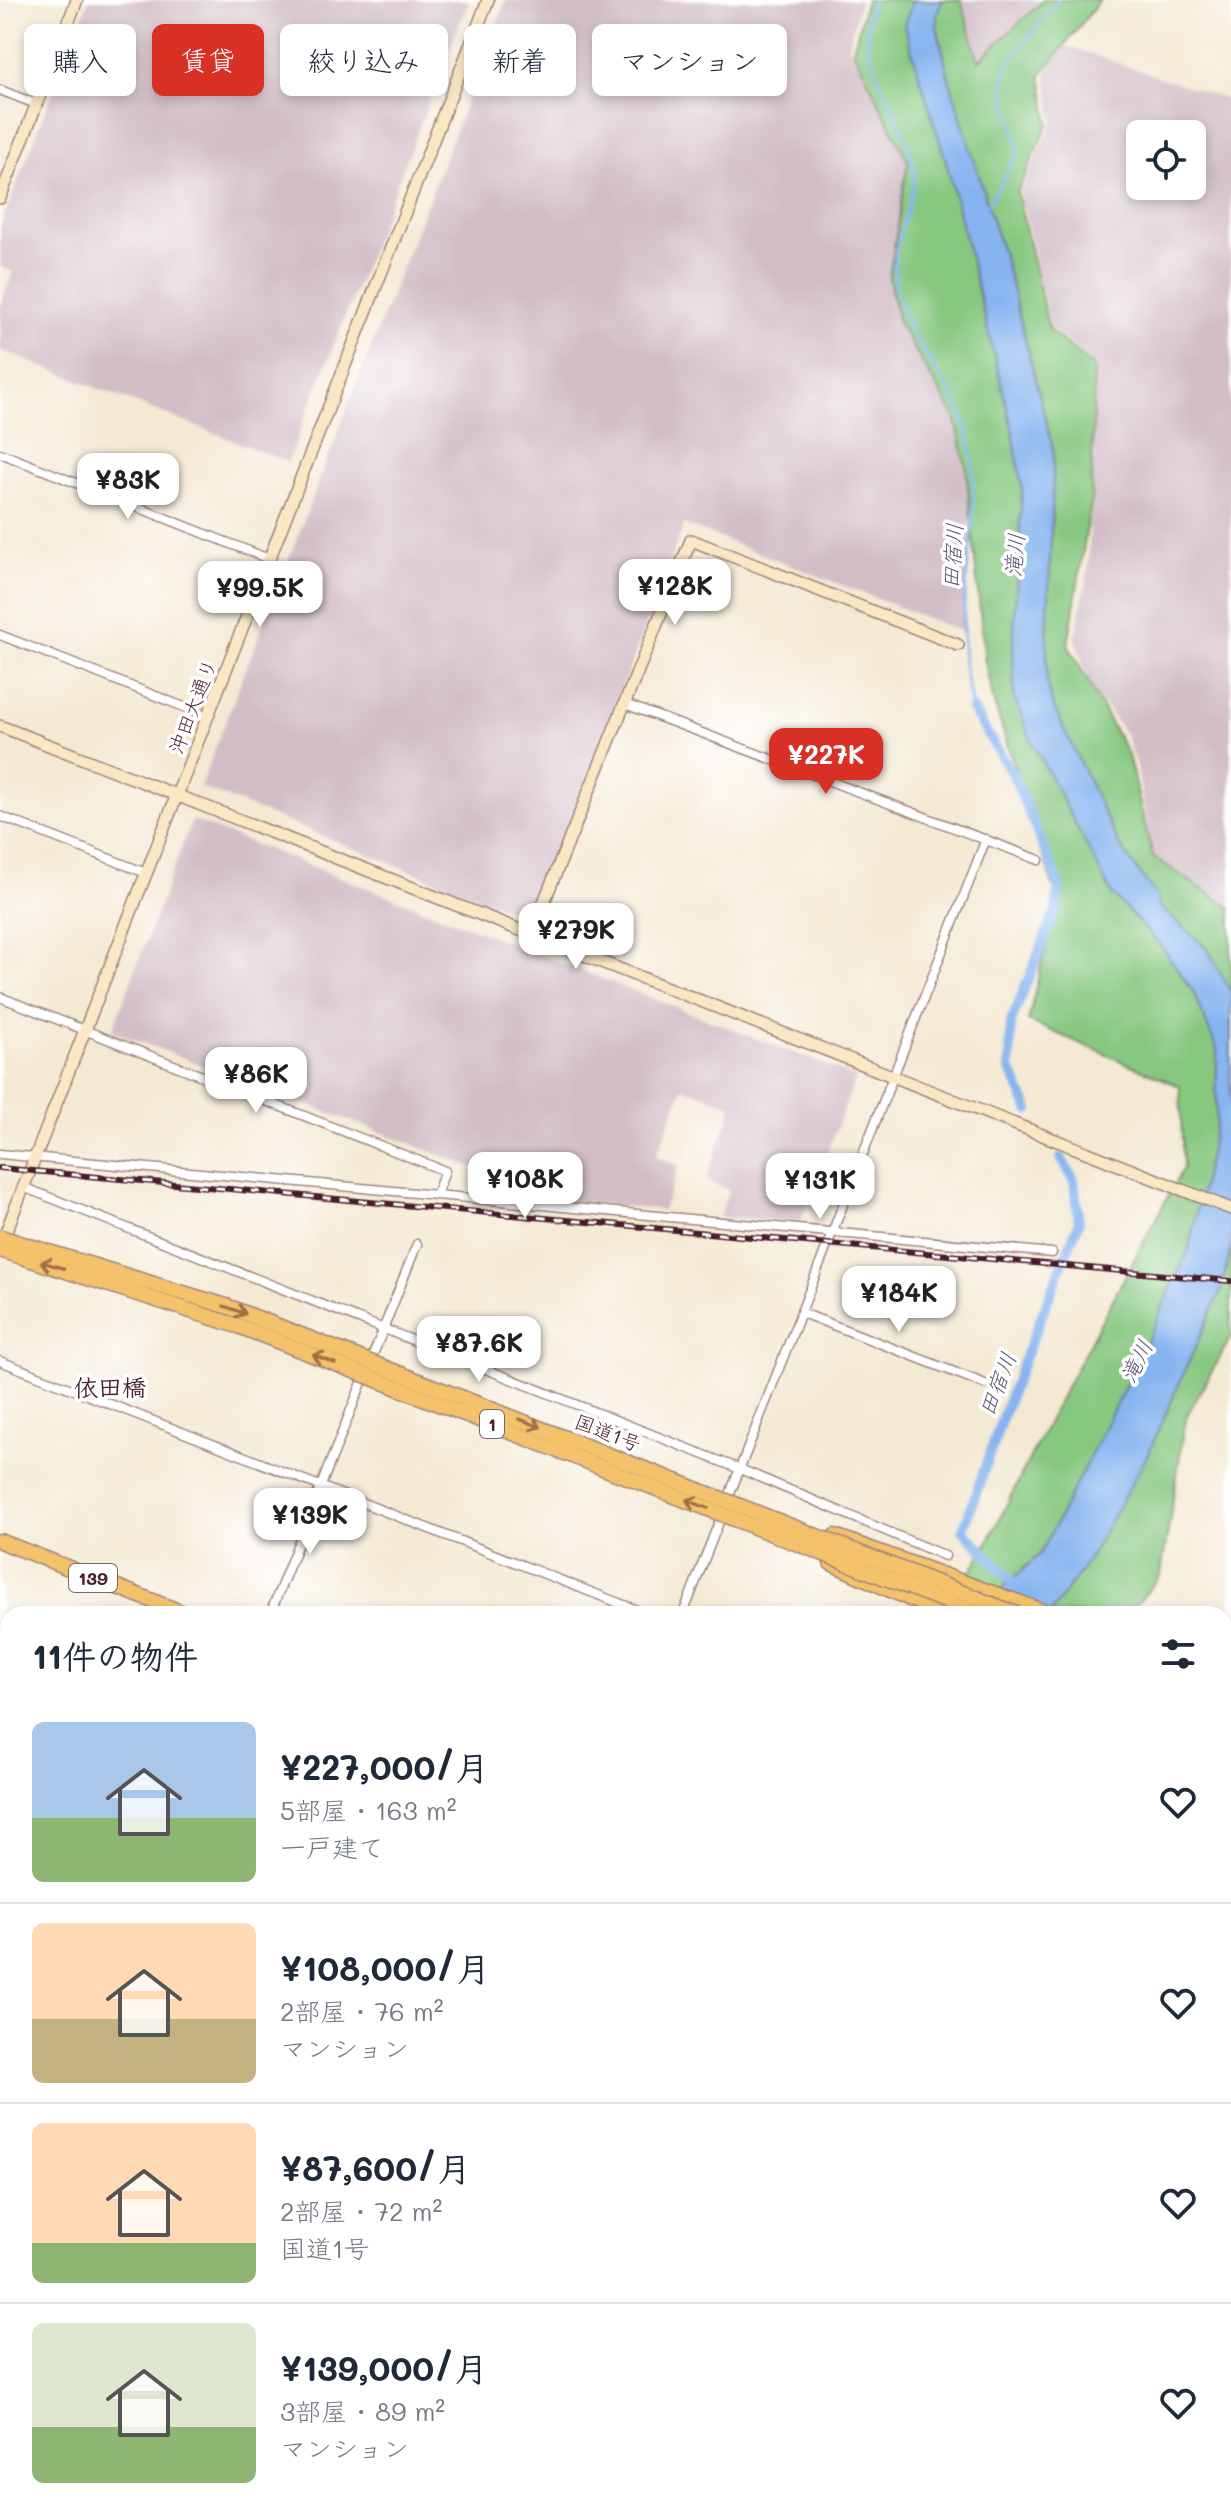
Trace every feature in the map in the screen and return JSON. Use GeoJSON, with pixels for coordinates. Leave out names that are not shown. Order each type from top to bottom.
{"type":"FeatureCollection","features":[{"type":"Feature","properties":{"kind":"highway","name":"国道1号"},"geometry":{"type":"LineString","coordinates":[[0,1237],[229,1307],[738,1512],[959,1606]]}},
{"type":"Feature","properties":{"kind":"highway","name":"国道1号"},"geometry":{"type":"LineString","coordinates":[[0,1248],[199,1312],[995,1606]]}},
{"type":"Feature","properties":{"kind":"highway","name":"1"},"geometry":{"type":"LineString","coordinates":[[738,1512],[927,1606]]}},
{"type":"Feature","properties":{"kind":"highway","name":"1"},"geometry":{"type":"LineString","coordinates":[[738,1512],[946,1574],[1030,1606]]}},
{"type":"Feature","properties":{"kind":"highway","name":"139"},"geometry":{"type":"LineString","coordinates":[[0,1541],[166,1606]]}},
{"type":"Feature","properties":{"kind":"street"},"geometry":{"type":"LineString","coordinates":[[0,198],[77,0]]}},
{"type":"Feature","properties":{"kind":"street","name":"沖田大通り"},"geometry":{"type":"LineString","coordinates":[[0,1248],[488,0]]}},
{"type":"Feature","properties":{"kind":"street"},"geometry":{"type":"LineString","coordinates":[[0,90],[36,104]]}},
{"type":"Feature","properties":{"kind":"street"},"geometry":{"type":"LineString","coordinates":[[0,453],[269,559]]}},
{"type":"Feature","properties":{"kind":"street"},"geometry":{"type":"LineString","coordinates":[[531,934],[691,540],[958,645]]}},
{"type":"Feature","properties":{"kind":"street"},"geometry":{"type":"LineString","coordinates":[[0,635],[207,716]]}},
{"type":"Feature","properties":{"kind":"street"},"geometry":{"type":"LineString","coordinates":[[625,704],[1039,860]]}},
{"type":"Feature","properties":{"kind":"street"},"geometry":{"type":"LineString","coordinates":[[0,726],[1231,1209]]}},
{"type":"Feature","properties":{"kind":"street"},"geometry":{"type":"LineString","coordinates":[[0,816],[146,873]]}},
{"type":"Feature","properties":{"kind":"street"},"geometry":{"type":"LineString","coordinates":[[686,1606],[986,839]]}},
{"type":"Feature","properties":{"kind":"street"},"geometry":{"type":"LineString","coordinates":[[0,997],[445,1171],[436,1195]]}},
{"type":"Feature","properties":{"kind":"street"},"geometry":{"type":"LineString","coordinates":[[0,1154],[1052,1253]]}},
{"type":"Feature","properties":{"kind":"street"},"geometry":{"type":"LineString","coordinates":[[23,1187],[740,1469],[945,1556]]}},
{"type":"Feature","properties":{"kind":"street"},"geometry":{"type":"LineString","coordinates":[[273,1606],[417,1244]]}},
{"type":"Feature","properties":{"kind":"street"},"geometry":{"type":"LineString","coordinates":[[802,1313],[985,1384]]}},
{"type":"Feature","properties":{"kind":"street"},"geometry":{"type":"LineString","coordinates":[[0,1361],[626,1606]]}},
{"type":"Feature","properties":{"kind":"shaded area"},"geometry":{"type":"Polygon","coordinates":[[[89,0],[469,0],[448,54],[448,24],[280,24],[280,96],[431,96],[288,462],[0,350],[0,306],[13,272],[0,266],[0,227],[51,96],[136,96],[136,24],[80,24],[89,0]]]}},
{"type":"Feature","properties":{"kind":"shaded area"},"geometry":{"type":"Polygon","coordinates":[[[506,0],[860,0],[849,46],[912,170],[889,276],[898,320],[956,419],[970,503],[963,632],[684,524],[534,920],[200,787],[469,96],[576,96],[576,24],[497,24],[506,0]]]}},
{"type":"Feature","properties":{"kind":"shaded area"},"geometry":{"type":"Polygon","coordinates":[[[962,0],[1040,0],[980,59],[962,0]]]}},
{"type":"Feature","properties":{"kind":"shaded area"},"geometry":{"type":"Polygon","coordinates":[[[1064,45],[1231,101],[1231,908],[1153,857],[1137,768],[1125,734],[1088,682],[1075,637],[1088,572],[1096,365],[1051,329],[1020,191],[1053,122],[1046,74],[1064,45]]]}},
{"type":"Feature","properties":{"kind":"shaded area"},"geometry":{"type":"Polygon","coordinates":[[[192,820],[856,1077],[801,1222],[719,1217],[729,1190],[705,1181],[733,1106],[683,1087],[656,1156],[679,1166],[663,1210],[560,1200],[112,1031],[192,820]]]}},
{"type":"Feature","properties":{"kind":"green space"},"geometry":{"type":"Polygon","coordinates":[[[866,0],[961,0],[979,61],[1043,0],[1100,0],[1041,75],[1049,123],[1017,192],[1049,330],[1094,367],[1091,501],[1068,645],[1128,755],[1153,857],[1231,908],[1231,1337],[1186,1417],[1161,1574],[1135,1606],[950,1606],[985,1548],[1057,1404],[1183,1168],[1180,1086],[1028,1021],[1057,898],[993,700],[985,662],[966,467],[956,419],[898,322],[889,279],[908,161],[853,50],[866,0]]]}},
{"type":"Feature","properties":{"kind":"water"},"geometry":{"type":"Polygon","coordinates":[[[913,0],[943,0],[937,13],[937,26],[949,78],[1007,268],[1054,453],[1047,643],[1047,685],[1053,706],[1119,845],[1158,898],[1158,905],[1207,948],[1231,992],[1231,1247],[1221,1290],[1146,1458],[1087,1562],[1056,1606],[988,1606],[1041,1553],[1136,1365],[1188,1252],[1216,1122],[1217,1049],[1193,991],[1159,944],[1112,894],[1031,740],[1014,697],[1013,645],[1022,488],[1013,432],[946,161],[904,26],[913,0]]]}},
{"type":"Feature","properties":{"kind":"waterway","name":"田宿川"},"geometry":{"type":"LineString","coordinates":[[873,0],[868,44],[873,64],[908,144],[913,166],[912,193],[894,260],[898,297],[906,320],[954,399],[970,443],[973,498],[963,634],[972,709]]}},
{"type":"Feature","properties":{"kind":"waterway"},"geometry":{"type":"LineString","coordinates":[[984,205],[989,203],[1019,151],[1003,87],[1007,65],[1058,0]]}},
{"type":"Feature","properties":{"kind":"waterway","name":"田宿川"},"geometry":{"type":"LineString","coordinates":[[972,709],[1013,775],[1059,885],[1056,910],[1011,1022],[1010,1068],[1029,1110]]}},
{"type":"Feature","properties":{"kind":"waterway","name":"田宿川"},"geometry":{"type":"LineString","coordinates":[[1018,1587],[963,1530],[1013,1387],[1079,1222],[1074,1180],[1061,1158]]}},
{"type":"Feature","properties":{"kind":"railway"},"geometry":{"type":"LineString","coordinates":[[0,1168],[1231,1281]]}},
{"type":"Feature","properties":{"kind":"district","name":"依田橋"},"geometry":{"type":"Point","coordinates":[110,1386]}},
{"type":"Feature","properties":{"kind":"water label","name":"滝川"},"geometry":{"type":"Point","coordinates":[1014,555]}},
{"type":"Feature","properties":{"kind":"water label","name":"滝川"},"geometry":{"type":"Point","coordinates":[1136,1361]}}]}
